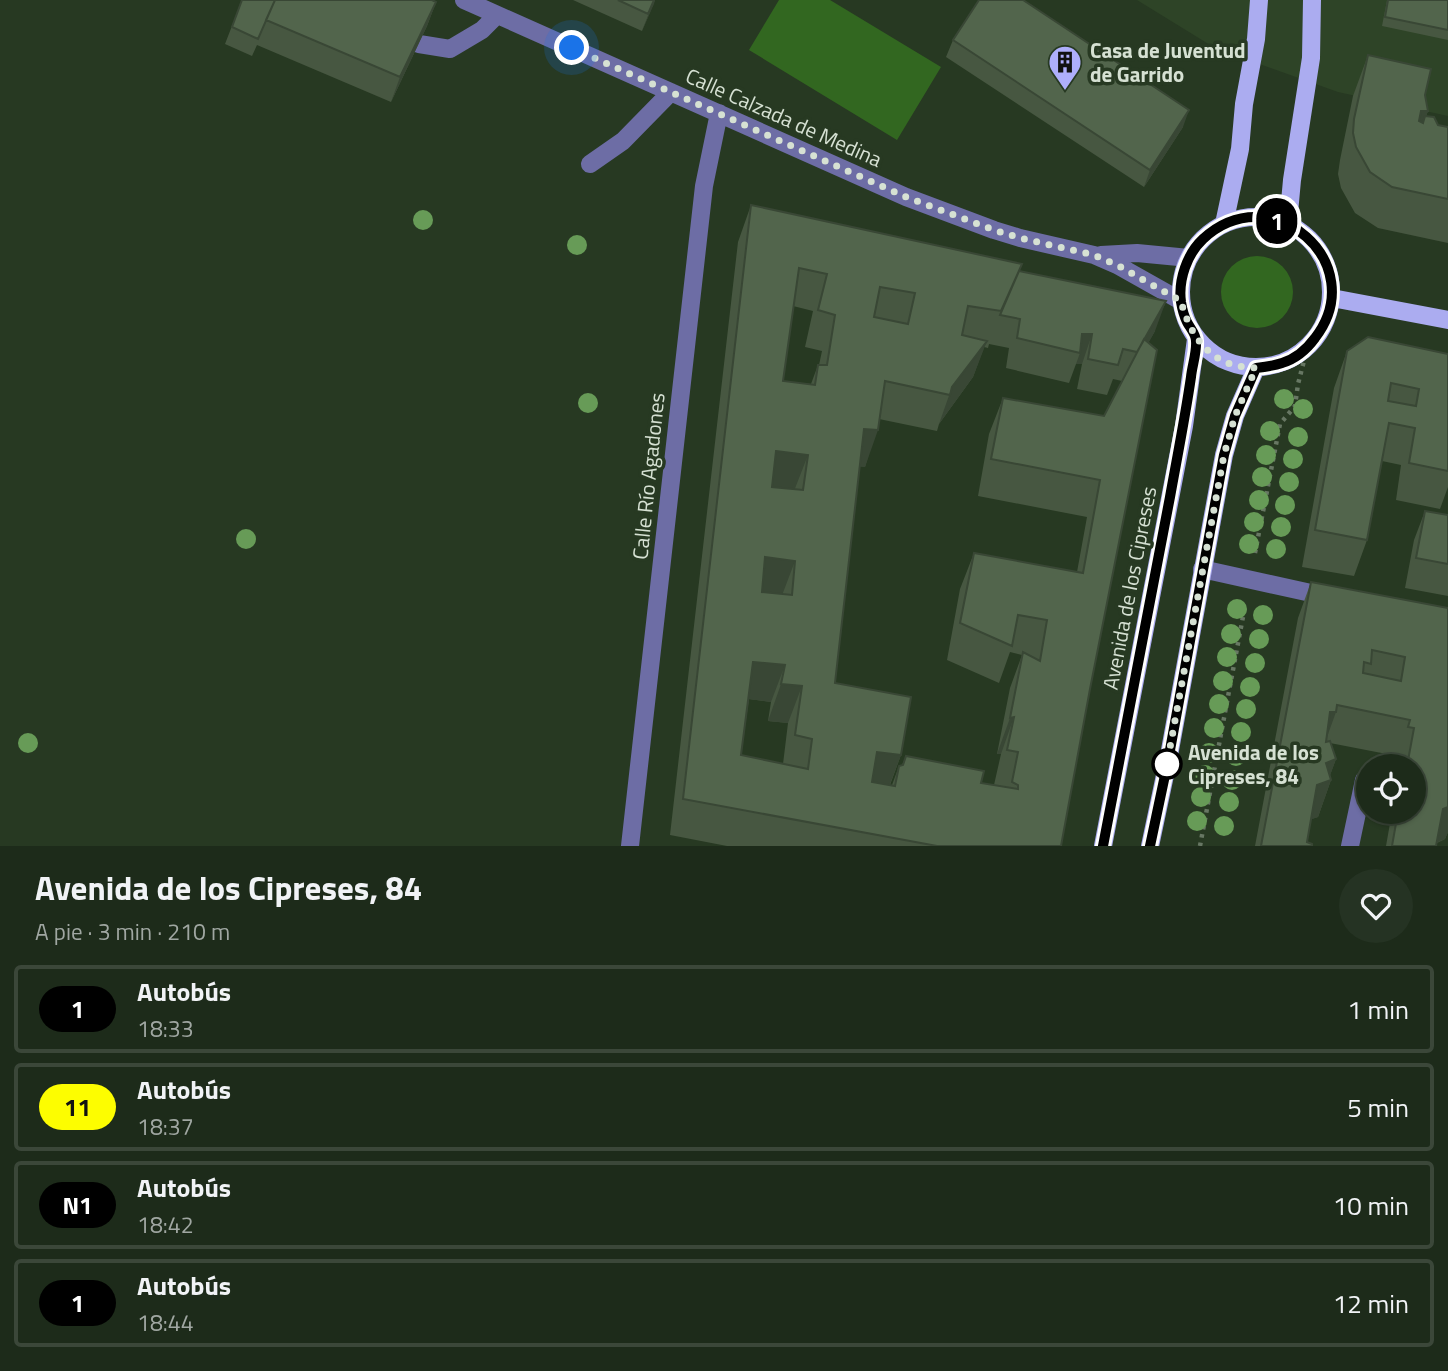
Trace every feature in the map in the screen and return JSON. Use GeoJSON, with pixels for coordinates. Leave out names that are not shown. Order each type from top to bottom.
{"type":"FeatureCollection","features":[{"type":"Feature","properties":{"kind":"main road"},"geometry":{"type":"LineString","coordinates":[[1224,224],[1240,149],[1259,0]]}},
{"type":"Feature","properties":{"kind":"main road"},"geometry":{"type":"LineString","coordinates":[[1289,224],[1292,180],[1311,58],[1312,0]]}},
{"type":"Feature","properties":{"kind":"main road"},"geometry":{"type":"LineString","coordinates":[[1245,218],[1267,218],[1289,224],[1308,237],[1322,255],[1330,276],[1332,298],[1325,326],[1307,349],[1283,363],[1256,368],[1233,365],[1213,355],[1196,339],[1186,321],[1181,301],[1182,278],[1189,258],[1210,232],[1224,224],[1245,218]]}},
{"type":"Feature","properties":{"kind":"main road"},"geometry":{"type":"LineString","coordinates":[[1332,298],[1448,320]]}},
{"type":"Feature","properties":{"kind":"main road","name":"Avenida de los Cipreses"},"geometry":{"type":"LineString","coordinates":[[1103,846],[1184,426],[1196,339]]}},
{"type":"Feature","properties":{"kind":"main road"},"geometry":{"type":"LineString","coordinates":[[1150,846],[1224,455],[1235,416],[1256,368]]}},
{"type":"Feature","properties":{"kind":"street","name":"Calle Calzada de Medina"},"geometry":{"type":"LineString","coordinates":[[464,0],[906,197],[1020,238],[1094,255],[1181,301]]}},
{"type":"Feature","properties":{"kind":"street"},"geometry":{"type":"LineString","coordinates":[[419,44],[450,49],[482,30],[497,15]]}},
{"type":"Feature","properties":{"kind":"street"},"geometry":{"type":"LineString","coordinates":[[590,164],[623,141],[671,92]]}},
{"type":"Feature","properties":{"kind":"street","name":"Calle Río Agadones"},"geometry":{"type":"LineString","coordinates":[[630,846],[704,186],[719,113]]}},
{"type":"Feature","properties":{"kind":"street","name":"Calle Calzada de Medina"},"geometry":{"type":"LineString","coordinates":[[1094,255],[1137,253],[1189,258]]}},
{"type":"Feature","properties":{"kind":"street"},"geometry":{"type":"LineString","coordinates":[[1202,569],[1346,600]]}},
{"type":"Feature","properties":{"kind":"street"},"geometry":{"type":"LineString","coordinates":[[1350,846],[1356,818]]}},
{"type":"Feature","properties":{"kind":"shaded area"},"geometry":{"type":"Polygon","coordinates":[[[1137,0],[1448,0],[1448,116],[1338,92],[1215,48],[1137,0]]]}},
{"type":"Feature","properties":{"kind":"green space"},"geometry":{"type":"Polygon","coordinates":[[[779,0],[830,0],[941,67],[897,140],[749,50],[779,0]]]}},
{"type":"Feature","properties":{"kind":"green space"},"geometry":{"type":"Polygon","coordinates":[[[1257,256],[1277,262],[1287,272],[1293,292],[1287,312],[1277,322],[1257,328],[1237,322],[1227,312],[1221,292],[1227,272],[1237,262],[1257,256]]]}},
{"type":"Feature","properties":{"kind":"building"},"geometry":{"type":"Polygon","coordinates":[[[242,0],[275,0],[258,39],[232,27],[242,0]]]}},
{"type":"Feature","properties":{"kind":"building"},"geometry":{"type":"Polygon","coordinates":[[[275,0],[436,2],[400,77],[266,20],[275,0]]]}},
{"type":"Feature","properties":{"kind":"building"},"geometry":{"type":"Polygon","coordinates":[[[618,0],[654,0],[648,14],[618,0]]]}},
{"type":"Feature","properties":{"kind":"building","name":"Casa de Juventud de Garrido"},"geometry":{"type":"Polygon","coordinates":[[[979,0],[1023,0],[1189,110],[1150,170],[953,40],[979,0]]]}},
{"type":"Feature","properties":{"kind":"building"},"geometry":{"type":"Polygon","coordinates":[[[1388,0],[1448,0],[1448,30],[1385,17],[1388,0]]]}},
{"type":"Feature","properties":{"kind":"building"},"geometry":{"type":"Polygon","coordinates":[[[1368,55],[1431,69],[1425,95],[1428,111],[1421,111],[1419,121],[1423,123],[1425,116],[1434,117],[1438,125],[1448,127],[1448,199],[1392,187],[1370,172],[1356,147],[1354,119],[1368,55]]]}},
{"type":"Feature","properties":{"kind":"building"},"geometry":{"type":"Polygon","coordinates":[[[751,205],[1022,264],[1001,311],[968,306],[962,335],[987,341],[952,387],[950,395],[885,381],[878,430],[864,429],[835,683],[911,697],[901,755],[877,752],[872,782],[895,786],[899,766],[903,765],[906,756],[984,771],[981,783],[1018,789],[1018,785],[1012,782],[1018,752],[1007,750],[1014,717],[1010,718],[1023,652],[1040,661],[1047,620],[1018,615],[1012,646],[960,623],[974,553],[1083,573],[1100,480],[991,459],[1003,398],[1104,416],[1144,339],[1157,350],[1061,846],[937,846],[683,799],[751,205]],[[799,268],[783,381],[815,385],[818,365],[827,365],[835,315],[818,310],[827,274],[799,268]],[[880,287],[874,317],[908,324],[915,293],[880,287]],[[776,451],[772,487],[803,490],[808,455],[776,451]],[[765,557],[762,592],[792,595],[795,561],[765,557]],[[753,662],[741,755],[808,769],[812,739],[795,735],[802,686],[781,684],[785,665],[753,662]]]}},
{"type":"Feature","properties":{"kind":"building"},"geometry":{"type":"Polygon","coordinates":[[[1019,271],[1166,301],[1137,352],[1123,349],[1118,365],[1088,359],[1092,334],[1082,334],[1080,353],[1017,338],[1020,319],[1000,315],[1019,271]]]}},
{"type":"Feature","properties":{"kind":"building"},"geometry":{"type":"Polygon","coordinates":[[[1368,337],[1448,354],[1448,471],[1409,463],[1415,428],[1389,423],[1367,540],[1315,530],[1347,351],[1368,337]],[[1391,383],[1388,401],[1416,406],[1419,389],[1391,383]]]}},
{"type":"Feature","properties":{"kind":"building"},"geometry":{"type":"Polygon","coordinates":[[[1425,511],[1448,515],[1448,564],[1416,558],[1425,511]]]}},
{"type":"Feature","properties":{"kind":"building"},"geometry":{"type":"Polygon","coordinates":[[[1311,582],[1448,608],[1448,807],[1443,809],[1436,846],[1392,846],[1396,824],[1426,824],[1426,754],[1409,754],[1414,728],[1408,727],[1410,720],[1337,705],[1336,712],[1330,712],[1326,742],[1330,741],[1336,759],[1326,763],[1331,780],[1317,785],[1307,842],[1312,846],[1261,846],[1311,582]],[[1372,650],[1371,664],[1364,662],[1363,673],[1401,681],[1405,657],[1372,650]]]}},
{"type":"Feature","properties":{"kind":"bus line","name":"1"},"geometry":{"type":"LineString","coordinates":[[1103,846],[1184,426],[1196,339],[1186,321],[1181,301],[1182,278],[1189,258],[1210,232],[1224,224],[1245,218],[1267,218],[1289,224],[1308,237],[1322,255],[1330,276],[1332,298],[1325,326],[1307,349],[1283,363],[1256,368],[1235,416],[1224,455],[1150,846]]}},
{"type":"Feature","properties":{"kind":"place","name":"Casa de Juventud de Garrido"},"geometry":{"type":"Point","coordinates":[1065,92]}},
{"type":"Feature","properties":{"kind":"place","name":"Avenida de los Cipreses, 84"},"geometry":{"type":"Point","coordinates":[1167,764]}},
{"type":"Feature","properties":{"kind":"route"},"geometry":{"type":"LineString","coordinates":[[572,48],[906,197],[994,230],[1094,255],[1117,265],[1181,301],[1186,321],[1196,339],[1213,355],[1233,365],[1256,368],[1235,416],[1224,455],[1167,764]]}}]}
